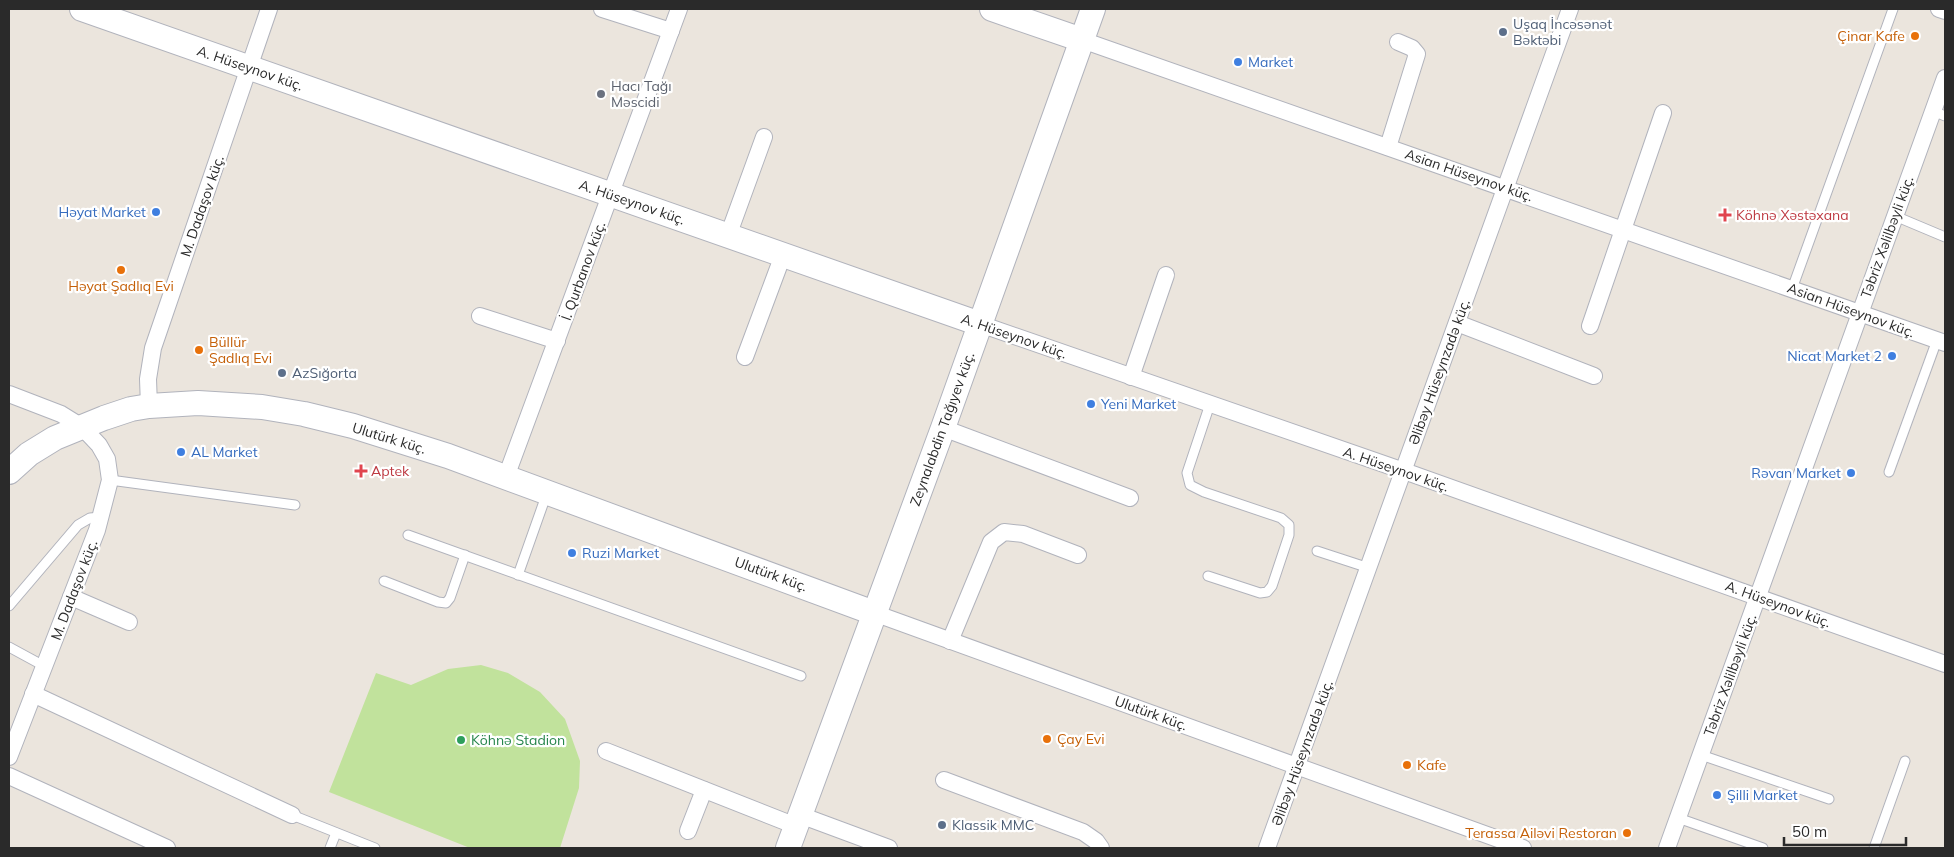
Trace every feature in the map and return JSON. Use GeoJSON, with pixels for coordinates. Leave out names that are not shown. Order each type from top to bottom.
{"type":"FeatureCollection","features":[{"type":"Feature","properties":{"kind":"street","name":"A. Hüseynov küç."},"geometry":{"type":"LineString","coordinates":[[82,9],[1404,471],[1945,664]]}},
{"type":"Feature","properties":{"kind":"street","name":"M. Dadaşov küç."},"geometry":{"type":"LineString","coordinates":[[149,406],[148,379],[153,348],[269,9]]}},
{"type":"Feature","properties":{"kind":"street"},"geometry":{"type":"LineString","coordinates":[[602,9],[671,31]]}},
{"type":"Feature","properties":{"kind":"street","name":"İ. Qurbanov küç."},"geometry":{"type":"LineString","coordinates":[[506,477],[612,195],[679,9]]}},
{"type":"Feature","properties":{"kind":"street","name":"Asian Hüseynov küç."},"geometry":{"type":"LineString","coordinates":[[992,9],[1941,342]]}},
{"type":"Feature","properties":{"kind":"street","name":"Zeynalabdin Tağıyev küç."},"geometry":{"type":"LineString","coordinates":[[788,848],[943,428],[1093,9]]}},
{"type":"Feature","properties":{"kind":"street","name":"Əlibəy Hüseynzadə küç."},"geometry":{"type":"LineString","coordinates":[[1268,848],[1570,9]]}},
{"type":"Feature","properties":{"kind":"street"},"geometry":{"type":"LineString","coordinates":[[1939,9],[1945,11]]}},
{"type":"Feature","properties":{"kind":"street"},"geometry":{"type":"LineString","coordinates":[[1388,147],[1417,54],[1412,48],[1398,42]]}},
{"type":"Feature","properties":{"kind":"street","name":"Təbriz Xəlilbəyli küç."},"geometry":{"type":"LineString","coordinates":[[1667,848],[1895,216],[1939,114],[1945,78]]}},
{"type":"Feature","properties":{"kind":"street"},"geometry":{"type":"LineString","coordinates":[[1590,326],[1663,113]]}},
{"type":"Feature","properties":{"kind":"street"},"geometry":{"type":"LineString","coordinates":[[728,236],[764,137]]}},
{"type":"Feature","properties":{"kind":"street"},"geometry":{"type":"LineString","coordinates":[[745,357],[783,255]]}},
{"type":"Feature","properties":{"kind":"street"},"geometry":{"type":"LineString","coordinates":[[1131,377],[1166,275]]}},
{"type":"Feature","properties":{"kind":"street"},"geometry":{"type":"LineString","coordinates":[[480,316],[557,341]]}},
{"type":"Feature","properties":{"kind":"street"},"geometry":{"type":"LineString","coordinates":[[1457,323],[1594,376]]}},
{"type":"Feature","properties":{"kind":"street"},"geometry":{"type":"LineString","coordinates":[[9,394],[48,408],[82,427]]}},
{"type":"Feature","properties":{"kind":"street","name":"Ulutürk küç."},"geometry":{"type":"LineString","coordinates":[[9,472],[36,450],[55,438],[131,409],[149,406],[198,403],[262,407],[304,414],[353,426],[448,456],[950,641],[1523,848]]}},
{"type":"Feature","properties":{"kind":"street","name":"M. Dadaşov küç."},"geometry":{"type":"LineString","coordinates":[[9,757],[101,517],[110,480],[106,459],[99,445],[82,427]]}},
{"type":"Feature","properties":{"kind":"street"},"geometry":{"type":"LineString","coordinates":[[943,428],[1130,498]]}},
{"type":"Feature","properties":{"kind":"street"},"geometry":{"type":"LineString","coordinates":[[950,641],[991,542],[1004,532],[1023,534],[1078,555]]}},
{"type":"Feature","properties":{"kind":"street"},"geometry":{"type":"LineString","coordinates":[[71,597],[129,622]]}},
{"type":"Feature","properties":{"kind":"street"},"geometry":{"type":"LineString","coordinates":[[33,694],[292,815]]}},
{"type":"Feature","properties":{"kind":"street"},"geometry":{"type":"LineString","coordinates":[[606,751],[704,790],[889,848]]}},
{"type":"Feature","properties":{"kind":"street"},"geometry":{"type":"LineString","coordinates":[[9,776],[167,848]]}},
{"type":"Feature","properties":{"kind":"street"},"geometry":{"type":"LineString","coordinates":[[944,780],[1083,832],[1096,841],[1101,848]]}},
{"type":"Feature","properties":{"kind":"street"},"geometry":{"type":"LineString","coordinates":[[688,830],[704,790]]}},
{"type":"Feature","properties":{"kind":"lane"},"geometry":{"type":"LineString","coordinates":[[1792,289],[1893,9]]}},
{"type":"Feature","properties":{"kind":"lane"},"geometry":{"type":"LineString","coordinates":[[1895,216],[1945,237]]}},
{"type":"Feature","properties":{"kind":"lane"},"geometry":{"type":"LineString","coordinates":[[1890,472],[1941,342]]}},
{"type":"Feature","properties":{"kind":"lane"},"geometry":{"type":"LineString","coordinates":[[1208,576],[1260,592],[1267,592],[1272,586],[1290,535],[1289,525],[1281,518],[1204,492],[1190,485],[1187,473],[1210,404]]}},
{"type":"Feature","properties":{"kind":"lane"},"geometry":{"type":"LineString","coordinates":[[110,480],[295,505]]}},
{"type":"Feature","properties":{"kind":"lane"},"geometry":{"type":"LineString","coordinates":[[518,575],[547,492]]}},
{"type":"Feature","properties":{"kind":"lane"},"geometry":{"type":"LineString","coordinates":[[9,606],[78,525],[90,518],[101,517]]}},
{"type":"Feature","properties":{"kind":"lane"},"geometry":{"type":"LineString","coordinates":[[408,535],[801,676]]}},
{"type":"Feature","properties":{"kind":"lane"},"geometry":{"type":"LineString","coordinates":[[1318,550],[1369,568]]}},
{"type":"Feature","properties":{"kind":"lane"},"geometry":{"type":"LineString","coordinates":[[384,581],[438,602],[446,603],[450,598],[465,555]]}},
{"type":"Feature","properties":{"kind":"lane"},"geometry":{"type":"LineString","coordinates":[[9,647],[44,666]]}},
{"type":"Feature","properties":{"kind":"lane"},"geometry":{"type":"LineString","coordinates":[[1701,755],[1829,799]]}},
{"type":"Feature","properties":{"kind":"lane"},"geometry":{"type":"LineString","coordinates":[[1874,848],[1905,761]]}},
{"type":"Feature","properties":{"kind":"lane"},"geometry":{"type":"LineString","coordinates":[[292,815],[375,848]]}},
{"type":"Feature","properties":{"kind":"lane"},"geometry":{"type":"LineString","coordinates":[[1678,818],[1763,848]]}},
{"type":"Feature","properties":{"kind":"lane"},"geometry":{"type":"LineString","coordinates":[[330,848],[336,833]]}},
{"type":"Feature","properties":{"kind":"green space","name":"Köhnə Stadion"},"geometry":{"type":"Polygon","coordinates":[[[481,665],[508,673],[540,692],[565,719],[580,761],[579,788],[560,848],[470,848],[329,792],[376,673],[411,685],[448,669],[481,665]]]}},
{"type":"Feature","properties":{"kind":"place","name":"Uşaq İncəsənət Bəktəbi"},"geometry":{"type":"Point","coordinates":[1503,32]}},
{"type":"Feature","properties":{"kind":"place","name":"Çinar Kafe"},"geometry":{"type":"Point","coordinates":[1915,36]}},
{"type":"Feature","properties":{"kind":"place","name":"Market"},"geometry":{"type":"Point","coordinates":[1238,62]}},
{"type":"Feature","properties":{"kind":"place","name":"Hacı Tağı Məscidi"},"geometry":{"type":"Point","coordinates":[601,94]}},
{"type":"Feature","properties":{"kind":"place","name":"Həyat Market"},"geometry":{"type":"Point","coordinates":[156,212]}},
{"type":"Feature","properties":{"kind":"place","name":"Köhnə Xəstəxana"},"geometry":{"type":"Point","coordinates":[1725,215]}},
{"type":"Feature","properties":{"kind":"place","name":"Həyat Şadlıq Evi"},"geometry":{"type":"Point","coordinates":[121,270]}},
{"type":"Feature","properties":{"kind":"place","name":"Büllür Şadlıq Evi"},"geometry":{"type":"Point","coordinates":[199,350]}},
{"type":"Feature","properties":{"kind":"place","name":"Nicat Market 2"},"geometry":{"type":"Point","coordinates":[1892,356]}},
{"type":"Feature","properties":{"kind":"place","name":"AzSığorta"},"geometry":{"type":"Point","coordinates":[282,373]}},
{"type":"Feature","properties":{"kind":"place","name":"Yeni Market"},"geometry":{"type":"Point","coordinates":[1091,404]}},
{"type":"Feature","properties":{"kind":"place","name":"AL Market"},"geometry":{"type":"Point","coordinates":[181,452]}},
{"type":"Feature","properties":{"kind":"place","name":"Aptek"},"geometry":{"type":"Point","coordinates":[361,471]}},
{"type":"Feature","properties":{"kind":"place","name":"Rəvan Market"},"geometry":{"type":"Point","coordinates":[1851,473]}},
{"type":"Feature","properties":{"kind":"place","name":"Ruzi Market"},"geometry":{"type":"Point","coordinates":[572,553]}},
{"type":"Feature","properties":{"kind":"place","name":"Çay Evi"},"geometry":{"type":"Point","coordinates":[1047,739]}},
{"type":"Feature","properties":{"kind":"place","name":"Köhnə Stadion"},"geometry":{"type":"Point","coordinates":[461,740]}},
{"type":"Feature","properties":{"kind":"place","name":"Kafe"},"geometry":{"type":"Point","coordinates":[1407,765]}},
{"type":"Feature","properties":{"kind":"place","name":"Şilli Market"},"geometry":{"type":"Point","coordinates":[1717,795]}},
{"type":"Feature","properties":{"kind":"place","name":"Klassik MMC"},"geometry":{"type":"Point","coordinates":[942,825]}},
{"type":"Feature","properties":{"kind":"place","name":"Terassa Ailəvi Restoran"},"geometry":{"type":"Point","coordinates":[1627,833]}}]}
